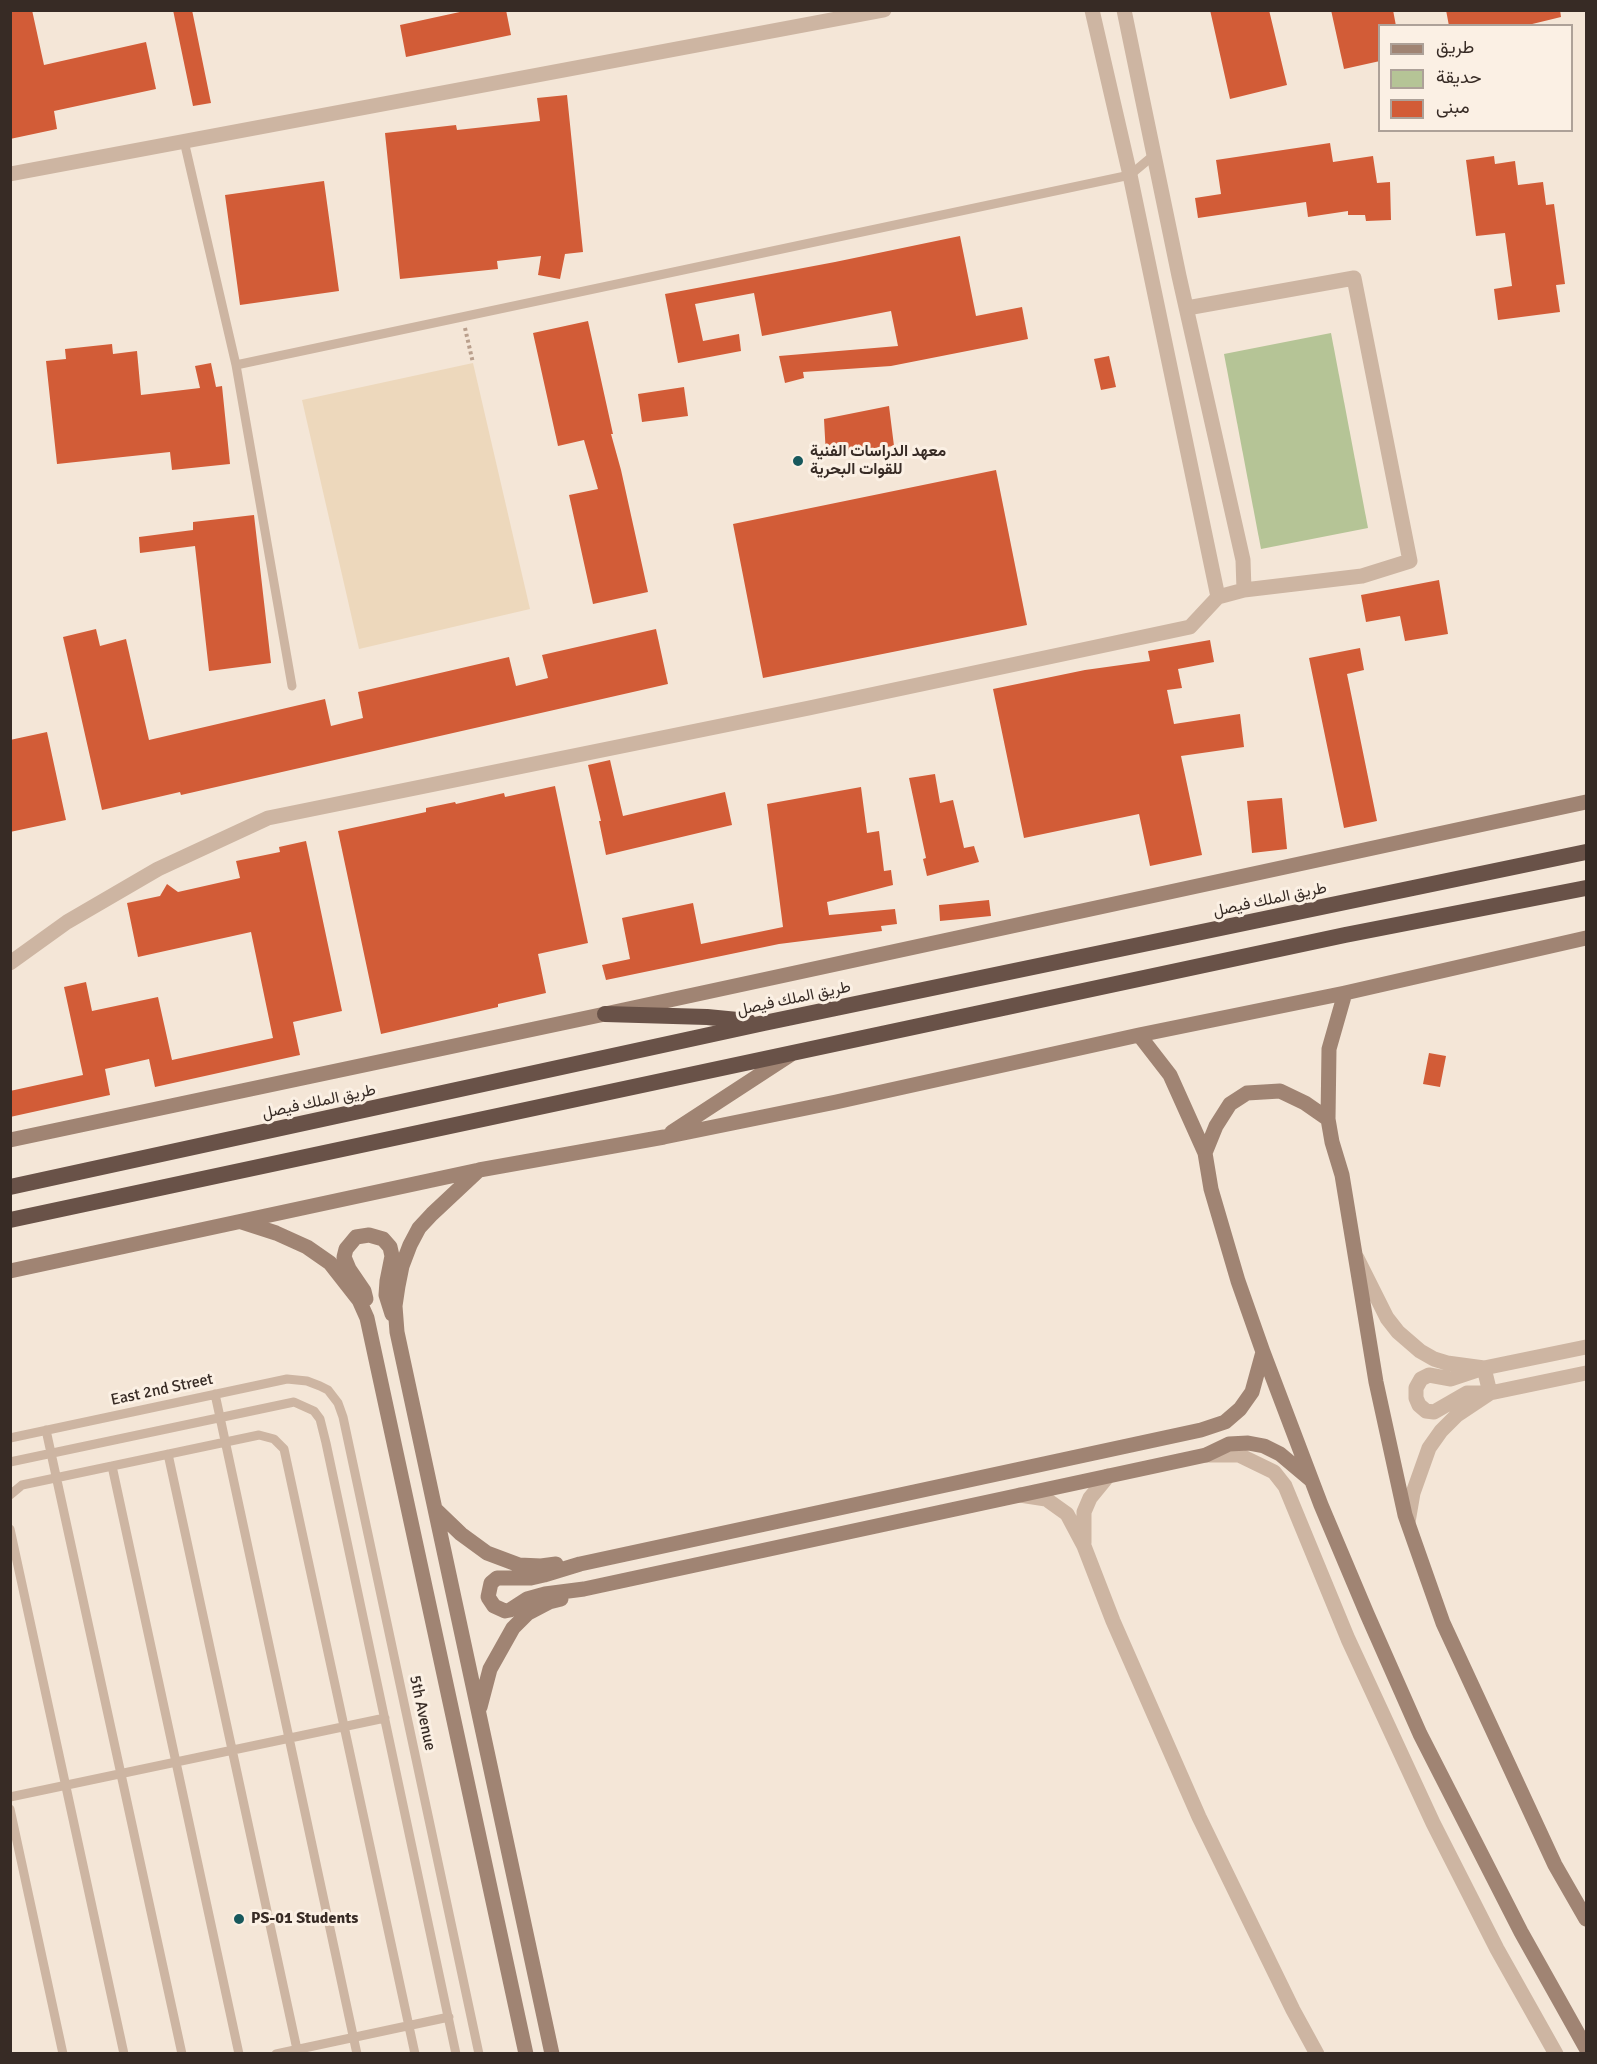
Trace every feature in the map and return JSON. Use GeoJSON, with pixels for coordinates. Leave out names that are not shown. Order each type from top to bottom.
{"type":"FeatureCollection","features":[{"type":"Feature","properties":{"kind":"highway","name":"طريق الملك فيصل"},"geometry":{"type":"LineString","coordinates":[[10,1187],[764,1023],[1587,852]]}},
{"type":"Feature","properties":{"kind":"highway"},"geometry":{"type":"LineString","coordinates":[[10,1220],[1345,935],[1587,888]]}},
{"type":"Feature","properties":{"kind":"highway"},"geometry":{"type":"LineString","coordinates":[[605,1014],[707,1017],[764,1023]]}},
{"type":"Feature","properties":{"kind":"main road"},"geometry":{"type":"LineString","coordinates":[[10,1140],[1587,802]]}},
{"type":"Feature","properties":{"kind":"main road"},"geometry":{"type":"LineString","coordinates":[[10,1271],[479,1170],[664,1137],[836,1102],[1139,1035],[1345,993],[1587,938]]}},
{"type":"Feature","properties":{"kind":"main road"},"geometry":{"type":"LineString","coordinates":[[1345,993],[1329,1048],[1328,1119],[1342,1175],[1376,1382],[1408,1522],[1443,1623],[1555,1865],[1587,1919]]}},
{"type":"Feature","properties":{"kind":"main road"},"geometry":{"type":"LineString","coordinates":[[1139,1035],[1170,1075],[1204,1153],[1214,1199],[1238,1281],[1263,1352],[1311,1480],[1420,1734],[1521,1932],[1587,2048]]}},
{"type":"Feature","properties":{"kind":"main road"},"geometry":{"type":"LineString","coordinates":[[664,1137],[795,1052]]}},
{"type":"Feature","properties":{"kind":"main road"},"geometry":{"type":"LineString","coordinates":[[1204,1153],[1216,1126],[1230,1104],[1247,1092],[1280,1091],[1305,1103],[1328,1119]]}},
{"type":"Feature","properties":{"kind":"main road"},"geometry":{"type":"LineString","coordinates":[[397,1332],[395,1306],[402,1266],[410,1245],[419,1228],[479,1170]]}},
{"type":"Feature","properties":{"kind":"main road"},"geometry":{"type":"LineString","coordinates":[[239,1221],[276,1233],[307,1247],[330,1263],[359,1300],[372,1337]]}},
{"type":"Feature","properties":{"kind":"main road"},"geometry":{"type":"LineString","coordinates":[[526,2054],[364,1291],[344,1257],[346,1249],[356,1237],[363,1235],[377,1236],[390,1247],[392,1256],[386,1295],[397,1332],[552,2054]]}},
{"type":"Feature","properties":{"kind":"main road"},"geometry":{"type":"LineString","coordinates":[[1263,1352],[1252,1392],[1240,1409],[1225,1422],[580,1564],[531,1578],[505,1576],[491,1583],[488,1597],[494,1606],[505,1611],[510,1610],[531,1598],[584,1589],[1206,1455],[1229,1444],[1256,1444],[1280,1454],[1311,1480]]}},
{"type":"Feature","properties":{"kind":"main road"},"geometry":{"type":"LineString","coordinates":[[435,1509],[474,1544],[504,1560],[519,1565],[580,1564]]}},
{"type":"Feature","properties":{"kind":"main road"},"geometry":{"type":"LineString","coordinates":[[479,1713],[490,1668],[513,1628],[528,1613],[549,1602],[584,1589]]}},
{"type":"Feature","properties":{"kind":"street"},"geometry":{"type":"LineString","coordinates":[[10,174],[884,10]]}},
{"type":"Feature","properties":{"kind":"street"},"geometry":{"type":"LineString","coordinates":[[1092,10],[1130,176],[1218,597]]}},
{"type":"Feature","properties":{"kind":"street"},"geometry":{"type":"LineString","coordinates":[[1124,10],[1187,308],[1244,561],[1244,590]]}},
{"type":"Feature","properties":{"kind":"street"},"geometry":{"type":"LineString","coordinates":[[10,963],[67,922],[158,869],[268,818],[809,708],[1190,627],[1218,597],[1244,590],[1362,576],[1410,561],[1354,278],[1187,308]]}},
{"type":"Feature","properties":{"kind":"street"},"geometry":{"type":"LineString","coordinates":[[1353,1250],[1387,1318],[1409,1342],[1420,1351],[1447,1364],[1484,1368]]}},
{"type":"Feature","properties":{"kind":"street"},"geometry":{"type":"LineString","coordinates":[[1587,1347],[1484,1368],[1451,1378],[1430,1375],[1421,1379],[1416,1388],[1416,1398],[1419,1405],[1434,1412],[1467,1394],[1490,1393],[1587,1373]]}},
{"type":"Feature","properties":{"kind":"street"},"geometry":{"type":"LineString","coordinates":[[1484,1368],[1490,1393]]}},
{"type":"Feature","properties":{"kind":"street"},"geometry":{"type":"LineString","coordinates":[[1408,1522],[1413,1493],[1429,1448],[1441,1431],[1457,1415],[1490,1393]]}},
{"type":"Feature","properties":{"kind":"street"},"geometry":{"type":"LineString","coordinates":[[1206,1455],[1239,1455],[1274,1472],[1285,1486],[1348,1639],[1418,1793],[1497,1949],[1556,2054]]}},
{"type":"Feature","properties":{"kind":"street"},"geometry":{"type":"LineString","coordinates":[[1084,1546],[1084,1512],[1090,1498],[1108,1476]]}},
{"type":"Feature","properties":{"kind":"street"},"geometry":{"type":"LineString","coordinates":[[1020,1495],[1046,1499],[1067,1514],[1084,1546],[1117,1630],[1199,1817],[1288,2000],[1317,2054]]}},
{"type":"Feature","properties":{"kind":"lane"},"geometry":{"type":"LineString","coordinates":[[184,141],[236,365],[292,686]]}},
{"type":"Feature","properties":{"kind":"lane"},"geometry":{"type":"LineString","coordinates":[[236,365],[1130,176],[1154,155]]}},
{"type":"Feature","properties":{"kind":"lane","name":"East 2nd Street"},"geometry":{"type":"LineString","coordinates":[[10,1438],[287,1379],[307,1381],[320,1386]]}},
{"type":"Feature","properties":{"kind":"lane","name":"5th Avenue"},"geometry":{"type":"LineString","coordinates":[[320,1386],[328,1390],[338,1403],[343,1417],[479,2054]]}},
{"type":"Feature","properties":{"kind":"lane"},"geometry":{"type":"LineString","coordinates":[[215,1394],[357,2054]]}},
{"type":"Feature","properties":{"kind":"lane"},"geometry":{"type":"LineString","coordinates":[[10,1462],[294,1402],[314,1411],[320,1419],[326,1443],[456,2054]]}},
{"type":"Feature","properties":{"kind":"lane"},"geometry":{"type":"LineString","coordinates":[[46,1430],[182,2054]]}},
{"type":"Feature","properties":{"kind":"lane"},"geometry":{"type":"LineString","coordinates":[[10,1495],[22,1485],[259,1435],[274,1439],[284,1449],[415,2054]]}},
{"type":"Feature","properties":{"kind":"lane"},"geometry":{"type":"LineString","coordinates":[[168,1454],[298,2051]]}},
{"type":"Feature","properties":{"kind":"lane"},"geometry":{"type":"LineString","coordinates":[[112,1466],[239,2054]]}},
{"type":"Feature","properties":{"kind":"lane"},"geometry":{"type":"LineString","coordinates":[[10,1529],[124,2054]]}},
{"type":"Feature","properties":{"kind":"lane"},"geometry":{"type":"LineString","coordinates":[[10,1797],[385,1718]]}},
{"type":"Feature","properties":{"kind":"lane"},"geometry":{"type":"LineString","coordinates":[[10,1809],[63,2054]]}},
{"type":"Feature","properties":{"kind":"lane"},"geometry":{"type":"LineString","coordinates":[[276,2054],[449,2017]]}},
{"type":"Feature","properties":{"kind":"path"},"geometry":{"type":"LineString","coordinates":[[462,317],[473,363]]}},
{"type":"Feature","properties":{"kind":"green space"},"geometry":{"type":"Polygon","coordinates":[[[1331,333],[1368,528],[1261,549],[1224,354],[1331,333]]]}},
{"type":"Feature","properties":{"kind":"shaded area"},"geometry":{"type":"Polygon","coordinates":[[[473,363],[530,609],[359,649],[302,400],[473,363]]]}},
{"type":"Feature","properties":{"kind":"building"},"geometry":{"type":"Polygon","coordinates":[[[10,10],[32,10],[44,65],[146,42],[156,89],[54,111],[57,129],[10,139],[10,10]]]}},
{"type":"Feature","properties":{"kind":"building"},"geometry":{"type":"Polygon","coordinates":[[[173,10],[192,10],[211,103],[193,106],[173,10]]]}},
{"type":"Feature","properties":{"kind":"building"},"geometry":{"type":"Polygon","coordinates":[[[469,10],[506,10],[511,35],[406,57],[400,25],[469,10]]]}},
{"type":"Feature","properties":{"kind":"building"},"geometry":{"type":"Polygon","coordinates":[[[1210,10],[1269,10],[1287,85],[1230,99],[1210,10]]]}},
{"type":"Feature","properties":{"kind":"building"},"geometry":{"type":"Polygon","coordinates":[[[1331,10],[1393,10],[1396,24],[1378,24],[1378,61],[1344,69],[1331,10]]]}},
{"type":"Feature","properties":{"kind":"building"},"geometry":{"type":"Polygon","coordinates":[[[1446,10],[1560,10],[1561,17],[1532,24],[1449,24],[1446,10]]]}},
{"type":"Feature","properties":{"kind":"building"},"geometry":{"type":"Polygon","coordinates":[[[567,95],[583,252],[565,254],[560,279],[538,275],[541,256],[497,261],[498,269],[400,279],[385,133],[456,125],[457,130],[540,121],[537,98],[567,95]]]}},
{"type":"Feature","properties":{"kind":"building"},"geometry":{"type":"Polygon","coordinates":[[[1330,143],[1333,162],[1373,156],[1377,183],[1390,182],[1391,220],[1366,221],[1365,215],[1348,215],[1348,211],[1308,217],[1306,202],[1198,218],[1195,198],[1221,194],[1216,160],[1330,143]]]}},
{"type":"Feature","properties":{"kind":"building"},"geometry":{"type":"Polygon","coordinates":[[[1494,156],[1495,164],[1515,161],[1518,185],[1543,182],[1546,205],[1554,204],[1565,284],[1556,285],[1560,312],[1498,320],[1494,289],[1512,286],[1505,233],[1476,236],[1466,160],[1494,156]]]}},
{"type":"Feature","properties":{"kind":"building"},"geometry":{"type":"Polygon","coordinates":[[[324,181],[339,291],[240,305],[225,195],[324,181]]]}},
{"type":"Feature","properties":{"kind":"building"},"geometry":{"type":"Polygon","coordinates":[[[960,236],[976,316],[1022,307],[1028,339],[891,366],[803,372],[804,378],[785,383],[779,356],[898,346],[891,311],[762,336],[754,293],[695,304],[703,341],[739,334],[741,351],[678,363],[665,294],[960,236]]]}},
{"type":"Feature","properties":{"kind":"building"},"geometry":{"type":"Polygon","coordinates":[[[588,321],[613,434],[611,434],[648,592],[593,604],[569,495],[598,489],[584,440],[558,446],[533,333],[588,321]]]}},
{"type":"Feature","properties":{"kind":"building"},"geometry":{"type":"Polygon","coordinates":[[[112,344],[113,354],[137,351],[141,395],[200,388],[195,366],[211,363],[216,387],[222,386],[230,464],[172,470],[170,452],[57,464],[46,361],[66,359],[65,349],[112,344]]]}},
{"type":"Feature","properties":{"kind":"building"},"geometry":{"type":"Polygon","coordinates":[[[1109,356],[1116,387],[1101,390],[1094,359],[1109,356]]]}},
{"type":"Feature","properties":{"kind":"building"},"geometry":{"type":"Polygon","coordinates":[[[684,387],[688,416],[642,422],[638,394],[684,387]]]}},
{"type":"Feature","properties":{"kind":"building"},"geometry":{"type":"Polygon","coordinates":[[[889,406],[894,446],[863,450],[863,453],[826,456],[824,419],[889,406]]]}},
{"type":"Feature","properties":{"kind":"building"},"geometry":{"type":"Polygon","coordinates":[[[996,470],[1027,625],[763,678],[733,524],[996,470]]]}},
{"type":"Feature","properties":{"kind":"building"},"geometry":{"type":"Polygon","coordinates":[[[254,515],[271,663],[209,671],[195,546],[140,553],[139,537],[193,530],[193,522],[254,515]]]}},
{"type":"Feature","properties":{"kind":"building"},"geometry":{"type":"Polygon","coordinates":[[[1439,580],[1448,634],[1405,641],[1400,616],[1366,622],[1361,595],[1439,580]]]}},
{"type":"Feature","properties":{"kind":"building"},"geometry":{"type":"Polygon","coordinates":[[[96,629],[100,646],[126,639],[149,740],[325,699],[331,726],[363,718],[358,692],[509,657],[516,686],[548,678],[542,655],[656,629],[668,684],[181,795],[180,792],[102,810],[63,637],[96,629]]]}},
{"type":"Feature","properties":{"kind":"building"},"geometry":{"type":"Polygon","coordinates":[[[1210,640],[1214,662],[1178,669],[1182,688],[1167,690],[1174,724],[1240,714],[1244,747],[1181,756],[1202,855],[1150,866],[1139,814],[1024,838],[993,689],[1085,670],[1150,661],[1148,651],[1210,640]]]}},
{"type":"Feature","properties":{"kind":"building"},"geometry":{"type":"Polygon","coordinates":[[[1360,648],[1364,670],[1347,674],[1377,821],[1344,828],[1309,658],[1360,648]]]}},
{"type":"Feature","properties":{"kind":"building"},"geometry":{"type":"Polygon","coordinates":[[[47,732],[66,820],[10,832],[10,740],[47,732]]]}},
{"type":"Feature","properties":{"kind":"building"},"geometry":{"type":"Polygon","coordinates":[[[610,760],[623,816],[725,792],[732,825],[606,855],[588,765],[610,760]]]}},
{"type":"Feature","properties":{"kind":"building"},"geometry":{"type":"Polygon","coordinates":[[[935,774],[940,803],[953,800],[964,848],[974,846],[979,862],[927,876],[923,859],[926,858],[909,778],[935,774]]]}},
{"type":"Feature","properties":{"kind":"building"},"geometry":{"type":"Polygon","coordinates":[[[555,786],[588,943],[538,954],[546,993],[498,1004],[498,1007],[381,1034],[338,831],[426,812],[426,808],[504,793],[505,797],[555,786]]]}},
{"type":"Feature","properties":{"kind":"building"},"geometry":{"type":"Polygon","coordinates":[[[861,787],[867,833],[879,831],[884,871],[891,870],[893,885],[827,902],[829,915],[895,909],[897,924],[881,926],[882,931],[779,944],[606,980],[602,965],[630,959],[622,918],[693,903],[701,944],[783,927],[767,804],[861,787]]]}},
{"type":"Feature","properties":{"kind":"building"},"geometry":{"type":"Polygon","coordinates":[[[1282,798],[1287,849],[1252,853],[1247,801],[1282,798]]]}},
{"type":"Feature","properties":{"kind":"building"},"geometry":{"type":"Polygon","coordinates":[[[306,841],[342,1011],[293,1022],[300,1055],[155,1087],[149,1059],[105,1069],[110,1095],[10,1117],[10,1091],[83,1075],[64,987],[86,982],[92,1011],[158,997],[172,1060],[273,1038],[251,932],[138,957],[127,903],[160,896],[167,884],[178,892],[240,878],[236,861],[280,852],[279,847],[306,841]]]}},
{"type":"Feature","properties":{"kind":"building"},"geometry":{"type":"Polygon","coordinates":[[[989,900],[991,916],[940,921],[939,905],[989,900]]]}},
{"type":"Feature","properties":{"kind":"building"},"geometry":{"type":"Polygon","coordinates":[[[1429,1053],[1446,1056],[1440,1087],[1423,1084],[1429,1053]]]}},
{"type":"Feature","properties":{"kind":"place","name":"معهد الدراسات الفنية للقوات البحرية"},"geometry":{"type":"Point","coordinates":[798,461]}},
{"type":"Feature","properties":{"kind":"place","name":"PS-01 Students"},"geometry":{"type":"Point","coordinates":[239,1919]}}]}
